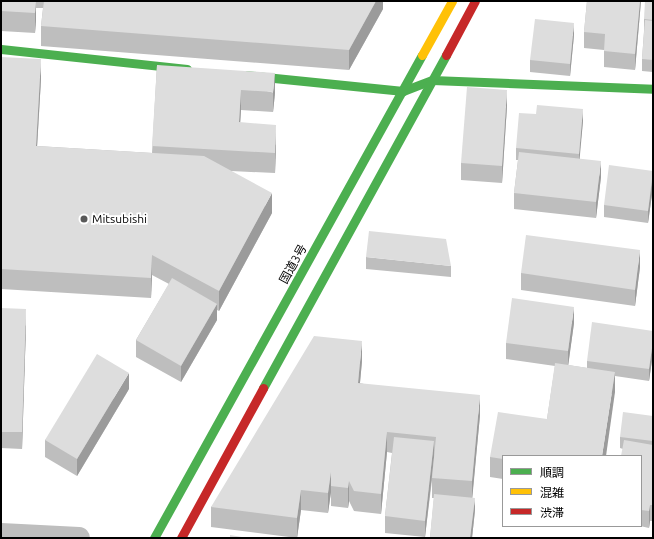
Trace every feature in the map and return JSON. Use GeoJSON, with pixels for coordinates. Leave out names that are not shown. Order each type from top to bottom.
{"type":"FeatureCollection","features":[{"type":"Feature","properties":{"kind":"main road","name":"国道3号"},"geometry":{"type":"LineString","coordinates":[[154,538],[452,1]]}},
{"type":"Feature","properties":{"kind":"main road"},"geometry":{"type":"LineString","coordinates":[[182,538],[475,1]]}},
{"type":"Feature","properties":{"kind":"main road"},"geometry":{"type":"LineString","coordinates":[[1,49],[198,70]]}},
{"type":"Feature","properties":{"kind":"main road"},"geometry":{"type":"LineString","coordinates":[[237,74],[403,91],[432,80],[653,89]]}},
{"type":"Feature","properties":{"kind":"street"},"geometry":{"type":"LineString","coordinates":[[1,534],[79,538]]}},
{"type":"Feature","properties":{"kind":"building"},"geometry":{"type":"Polygon","coordinates":[[[1,1],[36,1],[35,13],[1,11],[1,1]]]}},
{"type":"Feature","properties":{"kind":"building"},"geometry":{"type":"Polygon","coordinates":[[[44,1],[376,1],[349,50],[41,26],[44,1]]]}},
{"type":"Feature","properties":{"kind":"building"},"geometry":{"type":"Polygon","coordinates":[[[587,1],[640,1],[635,54],[604,51],[605,34],[584,32],[587,1]]]}},
{"type":"Feature","properties":{"kind":"building"},"geometry":{"type":"Polygon","coordinates":[[[645,1],[653,1],[653,20],[644,19],[645,1]]]}},
{"type":"Feature","properties":{"kind":"building"},"geometry":{"type":"Polygon","coordinates":[[[535,19],[574,23],[570,64],[530,60],[535,19]]]}},
{"type":"Feature","properties":{"kind":"building"},"geometry":{"type":"Polygon","coordinates":[[[645,20],[653,21],[653,60],[642,59],[645,20]]]}},
{"type":"Feature","properties":{"kind":"building"},"geometry":{"type":"Polygon","coordinates":[[[1,57],[41,59],[36,146],[204,156],[272,193],[219,291],[152,255],[151,278],[1,269],[1,57]]]}},
{"type":"Feature","properties":{"kind":"building"},"geometry":{"type":"Polygon","coordinates":[[[157,65],[275,73],[273,92],[241,90],[239,122],[276,125],[275,153],[152,146],[157,65]]]}},
{"type":"Feature","properties":{"kind":"building"},"geometry":{"type":"Polygon","coordinates":[[[467,87],[507,90],[502,166],[461,163],[467,87]]]}},
{"type":"Feature","properties":{"kind":"building"},"geometry":{"type":"Polygon","coordinates":[[[537,105],[583,109],[579,154],[516,148],[519,113],[536,114],[537,105]]]}},
{"type":"Feature","properties":{"kind":"building"},"geometry":{"type":"Polygon","coordinates":[[[519,152],[601,161],[596,202],[514,193],[519,152]]]}},
{"type":"Feature","properties":{"kind":"building"},"geometry":{"type":"Polygon","coordinates":[[[609,165],[653,171],[648,211],[604,205],[609,165]]]}},
{"type":"Feature","properties":{"kind":"building"},"geometry":{"type":"Polygon","coordinates":[[[369,231],[446,239],[451,266],[366,257],[369,231]]]}},
{"type":"Feature","properties":{"kind":"building"},"geometry":{"type":"Polygon","coordinates":[[[526,235],[640,250],[635,290],[521,273],[526,235]]]}},
{"type":"Feature","properties":{"kind":"building"},"geometry":{"type":"Polygon","coordinates":[[[172,278],[217,304],[181,366],[136,340],[172,278]]]}},
{"type":"Feature","properties":{"kind":"building"},"geometry":{"type":"Polygon","coordinates":[[[512,298],[574,307],[568,351],[506,343],[512,298]]]}},
{"type":"Feature","properties":{"kind":"building"},"geometry":{"type":"Polygon","coordinates":[[[1,308],[26,309],[22,432],[1,432],[1,308]]]}},
{"type":"Feature","properties":{"kind":"building"},"geometry":{"type":"Polygon","coordinates":[[[592,322],[653,331],[649,369],[587,361],[592,322]]]}},
{"type":"Feature","properties":{"kind":"building"},"geometry":{"type":"Polygon","coordinates":[[[314,336],[362,341],[358,383],[480,395],[472,481],[432,478],[436,437],[387,432],[381,494],[354,491],[349,481],[348,488],[331,486],[331,472],[328,493],[301,490],[297,518],[211,507],[314,336]]]}},
{"type":"Feature","properties":{"kind":"building"},"geometry":{"type":"Polygon","coordinates":[[[97,354],[129,373],[77,459],[45,440],[97,354]]]}},
{"type":"Feature","properties":{"kind":"building"},"geometry":{"type":"Polygon","coordinates":[[[555,363],[615,372],[602,455],[502,455],[502,459],[490,457],[498,412],[547,419],[555,363]]]}},
{"type":"Feature","properties":{"kind":"building"},"geometry":{"type":"Polygon","coordinates":[[[623,412],[653,416],[653,441],[620,437],[623,412]]]}},
{"type":"Feature","properties":{"kind":"building"},"geometry":{"type":"Polygon","coordinates":[[[394,437],[434,441],[425,521],[385,516],[394,437]]]}},
{"type":"Feature","properties":{"kind":"building"},"geometry":{"type":"Polygon","coordinates":[[[624,440],[653,445],[653,505],[650,505],[649,511],[642,510],[642,455],[621,455],[624,440]]]}},
{"type":"Feature","properties":{"kind":"building"},"geometry":{"type":"Polygon","coordinates":[[[434,494],[475,498],[470,538],[430,538],[434,494]]]}},
{"type":"Feature","properties":{"kind":"building"},"geometry":{"type":"Polygon","coordinates":[[[230,535],[248,538],[230,538],[230,535]]]}},
{"type":"Feature","properties":{"kind":"traffic: fast"},"geometry":{"type":"LineString","coordinates":[[1,49],[187,69]]}},
{"type":"Feature","properties":{"kind":"traffic: fast"},"geometry":{"type":"LineString","coordinates":[[154,538],[422,55]]}},
{"type":"Feature","properties":{"kind":"traffic: fast"},"geometry":{"type":"LineString","coordinates":[[263,388],[446,55]]}},
{"type":"Feature","properties":{"kind":"traffic: fast"},"geometry":{"type":"LineString","coordinates":[[245,75],[403,91],[432,80],[653,89]]}},
{"type":"Feature","properties":{"kind":"traffic: slow"},"geometry":{"type":"LineString","coordinates":[[422,55],[452,1]]}},
{"type":"Feature","properties":{"kind":"traffic: jam"},"geometry":{"type":"LineString","coordinates":[[446,55],[475,1]]}},
{"type":"Feature","properties":{"kind":"traffic: jam"},"geometry":{"type":"LineString","coordinates":[[181,538],[263,388]]}},
{"type":"Feature","properties":{"kind":"place","name":"Mitsubishi"},"geometry":{"type":"Point","coordinates":[84,219]}}]}
